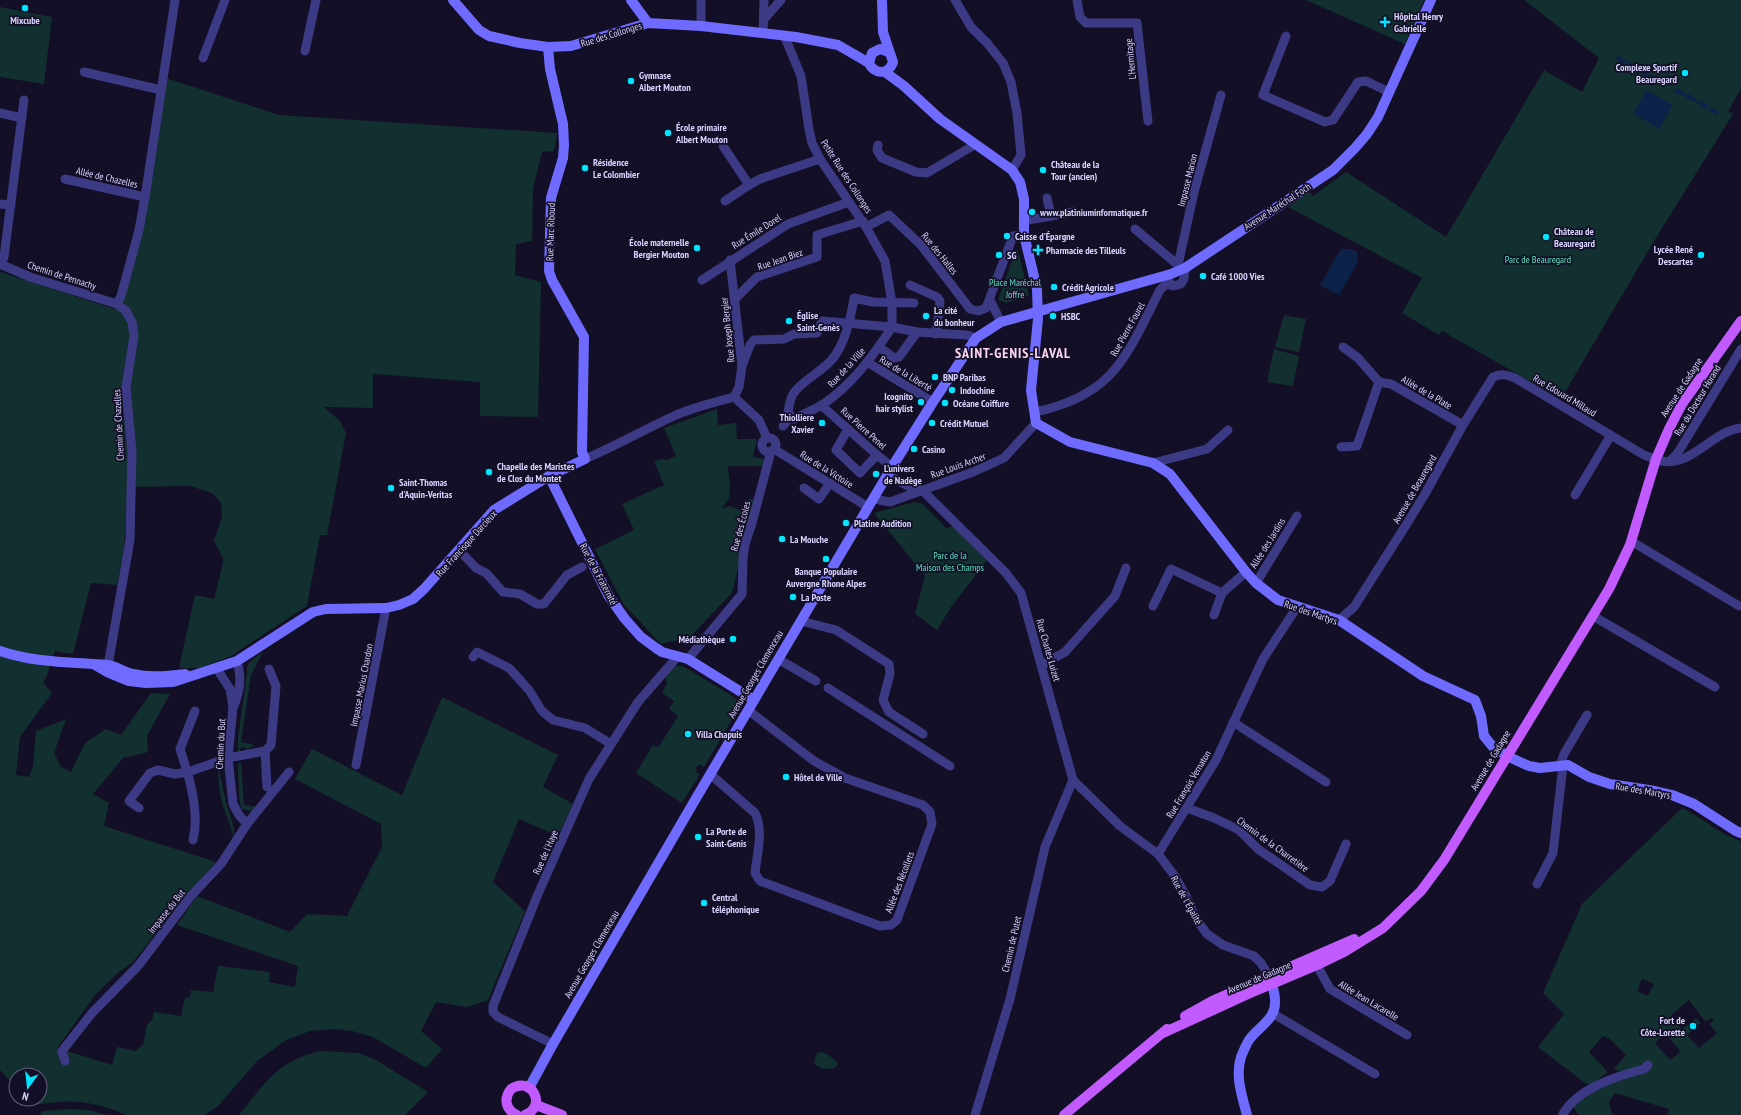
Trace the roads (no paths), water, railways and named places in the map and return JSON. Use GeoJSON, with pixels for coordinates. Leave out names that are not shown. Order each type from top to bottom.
{"type":"FeatureCollection","features":[{"type":"Feature","properties":{"kind":"main road","name":"Avenue de Gadagne"},"geometry":{"type":"LineString","coordinates":[[1064,1115],[1163,1033],[1271,980],[1315,961],[1344,952],[1383,928],[1401,912],[1427,883],[1444,860],[1609,589],[1631,541],[1656,459],[1669,429],[1682,404],[1741,321]]}},
{"type":"Feature","properties":{"kind":"main road"},"geometry":{"type":"LineString","coordinates":[[514,1114],[506,1102],[508,1093],[511,1089],[518,1086],[530,1088],[536,1095],[536,1105],[531,1112],[525,1115]]}},
{"type":"Feature","properties":{"kind":"main road"},"geometry":{"type":"LineString","coordinates":[[536,1105],[562,1115]]}},
{"type":"Feature","properties":{"kind":"street"},"geometry":{"type":"LineString","coordinates":[[117,304],[121,296],[139,230],[174,0]]}},
{"type":"Feature","properties":{"kind":"street"},"geometry":{"type":"LineString","coordinates":[[203,58],[225,0]]}},
{"type":"Feature","properties":{"kind":"street"},"geometry":{"type":"LineString","coordinates":[[305,52],[316,0]]}},
{"type":"Feature","properties":{"kind":"street","name":"Rue des Collonges"},"geometry":{"type":"LineString","coordinates":[[453,0],[479,30],[490,36],[520,44],[548,47],[571,46],[648,23],[701,26],[784,35],[838,45],[869,63]]}},
{"type":"Feature","properties":{"kind":"street"},"geometry":{"type":"LineString","coordinates":[[632,0],[648,23]]}},
{"type":"Feature","properties":{"kind":"street"},"geometry":{"type":"LineString","coordinates":[[701,0],[701,26]]}},
{"type":"Feature","properties":{"kind":"street"},"geometry":{"type":"LineString","coordinates":[[763,33],[764,0]]}},
{"type":"Feature","properties":{"kind":"street"},"geometry":{"type":"LineString","coordinates":[[764,19],[781,0]]}},
{"type":"Feature","properties":{"kind":"street"},"geometry":{"type":"LineString","coordinates":[[882,0],[883,32],[892,58],[888,68],[877,72],[869,63],[883,32]]}},
{"type":"Feature","properties":{"kind":"street"},"geometry":{"type":"LineString","coordinates":[[955,0],[971,27],[987,43],[1003,63],[1011,82],[1017,113],[1021,155],[1012,170]]}},
{"type":"Feature","properties":{"kind":"street","name":"L'Hermitage"},"geometry":{"type":"LineString","coordinates":[[1077,0],[1080,17],[1086,23],[1138,23],[1148,121]]}},
{"type":"Feature","properties":{"kind":"street","name":"Avenue Maréchal Foch"},"geometry":{"type":"LineString","coordinates":[[1038,311],[1167,280],[1180,268],[1333,170],[1367,134],[1378,117],[1431,0]]}},
{"type":"Feature","properties":{"kind":"street","name":"Petite Rue des Collonges"},"geometry":{"type":"LineString","coordinates":[[784,35],[801,76],[811,139],[820,159],[865,224],[885,261],[892,303],[892,327]]}},
{"type":"Feature","properties":{"kind":"street"},"geometry":{"type":"LineString","coordinates":[[1286,36],[1263,95],[1325,122],[1333,120],[1358,82],[1366,81],[1389,92]]}},
{"type":"Feature","properties":{"kind":"street","name":"Rue Marc Riboud"},"geometry":{"type":"LineString","coordinates":[[548,47],[550,69],[563,124],[564,145],[563,158],[550,198],[549,271],[552,280],[584,337],[582,452],[585,459]]}},
{"type":"Feature","properties":{"kind":"street"},"geometry":{"type":"LineString","coordinates":[[853,53],[883,49],[889,52]]}},
{"type":"Feature","properties":{"kind":"street"},"geometry":{"type":"LineString","coordinates":[[888,68],[904,86],[940,119],[1012,170],[1020,182],[1024,199],[1024,235],[1037,289],[1038,311],[1031,390],[1036,423]]}},
{"type":"Feature","properties":{"kind":"street"},"geometry":{"type":"LineString","coordinates":[[84,72],[161,90]]}},
{"type":"Feature","properties":{"kind":"street","name":"Impasse Marion"},"geometry":{"type":"LineString","coordinates":[[1180,268],[1194,192],[1221,95]]}},
{"type":"Feature","properties":{"kind":"street"},"geometry":{"type":"LineString","coordinates":[[0,265],[4,257],[24,100]]}},
{"type":"Feature","properties":{"kind":"street"},"geometry":{"type":"LineString","coordinates":[[0,113],[22,118]]}},
{"type":"Feature","properties":{"kind":"street"},"geometry":{"type":"LineString","coordinates":[[878,145],[877,150],[882,158],[916,172],[927,173],[976,144]]}},
{"type":"Feature","properties":{"kind":"street"},"geometry":{"type":"LineString","coordinates":[[723,146],[749,185]]}},
{"type":"Feature","properties":{"kind":"street"},"geometry":{"type":"LineString","coordinates":[[726,201],[760,179],[820,159]]}},
{"type":"Feature","properties":{"kind":"street","name":"Allée de Chazelles"},"geometry":{"type":"LineString","coordinates":[[65,179],[145,197]]}},
{"type":"Feature","properties":{"kind":"street"},"geometry":{"type":"LineString","coordinates":[[1047,198],[1051,216]]}},
{"type":"Feature","properties":{"kind":"street","name":"Rue Émile Dorel"},"geometry":{"type":"LineString","coordinates":[[702,280],[730,260],[788,224],[849,202]]}},
{"type":"Feature","properties":{"kind":"street"},"geometry":{"type":"LineString","coordinates":[[0,204],[10,205]]}},
{"type":"Feature","properties":{"kind":"street"},"geometry":{"type":"LineString","coordinates":[[1023,221],[1073,212]]}},
{"type":"Feature","properties":{"kind":"street","name":"Rue des Halles"},"geometry":{"type":"LineString","coordinates":[[865,224],[889,215],[921,246],[970,309],[978,311],[986,308],[990,300]]}},
{"type":"Feature","properties":{"kind":"street","name":"Rue Jean Biez"},"geometry":{"type":"LineString","coordinates":[[735,299],[757,277],[817,257],[817,235],[865,224]]}},
{"type":"Feature","properties":{"kind":"street"},"geometry":{"type":"LineString","coordinates":[[1136,229],[1180,268]]}},
{"type":"Feature","properties":{"kind":"street"},"geometry":{"type":"LineString","coordinates":[[1001,322],[990,300],[1013,236],[1024,235]]}},
{"type":"Feature","properties":{"kind":"street","name":"Rue Joseph Bergier"},"geometry":{"type":"LineString","coordinates":[[730,260],[742,366],[739,387],[734,397]]}},
{"type":"Feature","properties":{"kind":"street","name":"Chemin de Pennachy"},"geometry":{"type":"LineString","coordinates":[[0,265],[30,277],[117,304]]}},
{"type":"Feature","properties":{"kind":"street","name":"Rue Pierre Fourel"},"geometry":{"type":"LineString","coordinates":[[1035,412],[1059,406],[1073,400],[1086,394],[1104,382],[1116,370],[1129,352],[1160,290],[1167,280]]}},
{"type":"Feature","properties":{"kind":"street"},"geometry":{"type":"LineString","coordinates":[[910,286],[937,297],[940,302],[936,334]]}},
{"type":"Feature","properties":{"kind":"street"},"geometry":{"type":"LineString","coordinates":[[734,397],[759,420],[775,440],[789,414],[792,396],[799,387],[823,369],[835,356],[850,322],[854,298],[873,302],[914,303]]}},
{"type":"Feature","properties":{"kind":"street","name":"Chemin de Chazelles"},"geometry":{"type":"LineString","coordinates":[[108,669],[128,556],[132,519],[132,452],[126,388],[134,336],[132,322],[126,311],[117,304]]}},
{"type":"Feature","properties":{"kind":"street","name":"Avenue Georges Clemenceau"},"geometry":{"type":"LineString","coordinates":[[530,1088],[553,1044],[710,774],[932,402],[976,338],[1001,322],[1038,311]]}},
{"type":"Feature","properties":{"kind":"street"},"geometry":{"type":"LineString","coordinates":[[742,366],[750,345],[754,340],[784,339],[794,334],[817,333],[822,321],[850,322],[892,327],[917,332],[967,335],[976,338]]}},
{"type":"Feature","properties":{"kind":"street","name":"Rue de la Ville"},"geometry":{"type":"LineString","coordinates":[[789,414],[794,419],[821,405],[841,390],[867,362],[892,327]]}},
{"type":"Feature","properties":{"kind":"street"},"geometry":{"type":"LineString","coordinates":[[879,347],[894,358],[899,357],[917,332]]}},
{"type":"Feature","properties":{"kind":"street"},"geometry":{"type":"LineString","coordinates":[[1341,447],[1357,446],[1379,382],[1358,358],[1343,346]]}},
{"type":"Feature","properties":{"kind":"street","name":"Rue du Docteur Horand"},"geometry":{"type":"LineString","coordinates":[[1670,461],[1677,454],[1741,349]]}},
{"type":"Feature","properties":{"kind":"street","name":"Rue de la Liberté"},"geometry":{"type":"LineString","coordinates":[[867,362],[932,402]]}},
{"type":"Feature","properties":{"kind":"street","name":"Avenue de Beauregard"},"geometry":{"type":"LineString","coordinates":[[1338,620],[1354,606],[1358,600],[1425,494],[1463,425],[1493,377],[1499,374],[1507,375]]}},
{"type":"Feature","properties":{"kind":"street","name":"Rue Edouard Millaud"},"geometry":{"type":"LineString","coordinates":[[1507,375],[1644,455],[1656,459],[1670,461],[1683,459],[1727,431],[1741,428]]}},
{"type":"Feature","properties":{"kind":"street","name":"Allée de la Plate"},"geometry":{"type":"LineString","coordinates":[[1379,382],[1391,384],[1463,425]]}},
{"type":"Feature","properties":{"kind":"street","name":"Rue Francisque Darcieux"},"geometry":{"type":"LineString","coordinates":[[0,651],[38,660],[95,665],[108,669],[129,681],[160,684],[173,682],[198,673],[218,669],[237,661],[313,612],[326,609],[386,608],[399,606],[417,596],[494,510],[549,476],[607,450],[678,415],[708,404],[734,397]]}},
{"type":"Feature","properties":{"kind":"street","name":"Rue Pierre Penel"},"geometry":{"type":"LineString","coordinates":[[821,405],[877,455],[890,471]]}},
{"type":"Feature","properties":{"kind":"street","name":"Rue des Martyrs"},"geometry":{"type":"LineString","coordinates":[[1036,423],[1070,442],[1153,463],[1170,474],[1256,583],[1278,600],[1338,620],[1423,676],[1474,700],[1481,716],[1484,736],[1493,747],[1507,756],[1532,767],[1540,768],[1568,765],[1589,777],[1610,784],[1672,795],[1694,804],[1741,833]]}},
{"type":"Feature","properties":{"kind":"street","name":"Rue Louis Archer"},"geometry":{"type":"LineString","coordinates":[[874,497],[879,500],[890,502],[973,472],[1004,458],[1036,423]]}},
{"type":"Feature","properties":{"kind":"street"},"geometry":{"type":"LineString","coordinates":[[848,429],[836,450],[860,473],[877,455]]}},
{"type":"Feature","properties":{"kind":"street"},"geometry":{"type":"LineString","coordinates":[[1153,463],[1207,448],[1228,430]]}},
{"type":"Feature","properties":{"kind":"street"},"geometry":{"type":"LineString","coordinates":[[1575,495],[1612,435]]}},
{"type":"Feature","properties":{"kind":"street","name":"Rue de la Victoire"},"geometry":{"type":"LineString","coordinates":[[775,440],[830,483],[868,507]]}},
{"type":"Feature","properties":{"kind":"street","name":"Rue des Écoles"},"geometry":{"type":"LineString","coordinates":[[688,659],[742,594],[745,544],[775,440]]}},
{"type":"Feature","properties":{"kind":"street","name":"Rue Charles Luizet"},"geometry":{"type":"LineString","coordinates":[[890,471],[908,486],[922,490],[955,520],[1016,584],[1021,593],[1042,665],[1073,780]]}},
{"type":"Feature","properties":{"kind":"street","name":"Rue de la Fraternité"},"geometry":{"type":"LineString","coordinates":[[549,476],[608,595],[616,608],[641,637],[662,652],[688,659],[754,700]]}},
{"type":"Feature","properties":{"kind":"street"},"geometry":{"type":"LineString","coordinates":[[804,488],[819,499],[830,483]]}},
{"type":"Feature","properties":{"kind":"street","name":"Allée des Jardins"},"geometry":{"type":"LineString","coordinates":[[1256,583],[1297,516]]}},
{"type":"Feature","properties":{"kind":"street"},"geometry":{"type":"LineString","coordinates":[[1631,541],[1739,606]]}},
{"type":"Feature","properties":{"kind":"street"},"geometry":{"type":"LineString","coordinates":[[459,550],[476,568],[486,573],[503,592],[520,594],[537,604],[544,604],[567,575],[582,567]]}},
{"type":"Feature","properties":{"kind":"street"},"geometry":{"type":"LineString","coordinates":[[1042,665],[1065,652],[1115,596],[1126,568]]}},
{"type":"Feature","properties":{"kind":"street"},"geometry":{"type":"LineString","coordinates":[[1153,606],[1171,569],[1222,593]]}},
{"type":"Feature","properties":{"kind":"street"},"geometry":{"type":"LineString","coordinates":[[1214,615],[1222,593],[1246,572]]}},
{"type":"Feature","properties":{"kind":"street","name":"Rue François Vernaton"},"geometry":{"type":"LineString","coordinates":[[1158,854],[1216,760],[1263,659],[1296,607]]}},
{"type":"Feature","properties":{"kind":"street","name":"Impasse Marius Chardon"},"geometry":{"type":"LineString","coordinates":[[356,765],[386,608]]}},
{"type":"Feature","properties":{"kind":"street"},"geometry":{"type":"LineString","coordinates":[[1593,616],[1715,687]]}},
{"type":"Feature","properties":{"kind":"street"},"geometry":{"type":"LineString","coordinates":[[800,621],[836,630],[889,664],[890,674],[882,700],[889,712],[923,734]]}},
{"type":"Feature","properties":{"kind":"street"},"geometry":{"type":"LineString","coordinates":[[473,658],[477,652],[509,668],[529,690],[542,711],[553,720],[585,728],[611,744]]}},
{"type":"Feature","properties":{"kind":"street","name":"Rue de l'Haye"},"geometry":{"type":"LineString","coordinates":[[553,1044],[498,1017],[493,1012],[493,1006],[538,894],[589,779],[638,702],[678,656]]}},
{"type":"Feature","properties":{"kind":"street"},"geometry":{"type":"LineString","coordinates":[[778,659],[816,681]]}},
{"type":"Feature","properties":{"kind":"street","name":"Chemin du But"},"geometry":{"type":"LineString","coordinates":[[233,707],[239,693],[241,678],[237,661]]}},
{"type":"Feature","properties":{"kind":"street","name":"Chemin du But"},"geometry":{"type":"LineString","coordinates":[[218,669],[230,689],[233,707],[228,758],[233,804],[239,815],[247,824]]}},
{"type":"Feature","properties":{"kind":"street"},"geometry":{"type":"LineString","coordinates":[[139,808],[129,801],[150,773],[158,770],[175,774],[188,772],[228,758],[265,751],[271,745],[273,736],[276,686],[269,669]]}},
{"type":"Feature","properties":{"kind":"street"},"geometry":{"type":"LineString","coordinates":[[828,688],[950,766]]}},
{"type":"Feature","properties":{"kind":"street","name":"Allée des Récollets"},"geometry":{"type":"LineString","coordinates":[[710,774],[755,813],[758,819],[760,838],[755,873],[760,881],[880,926],[891,925],[897,920],[932,824],[930,812],[923,805],[845,778],[814,761],[748,710]]}},
{"type":"Feature","properties":{"kind":"street"},"geometry":{"type":"LineString","coordinates":[[193,840],[196,829],[190,778],[180,749],[195,712]]}},
{"type":"Feature","properties":{"kind":"street"},"geometry":{"type":"LineString","coordinates":[[1537,884],[1553,853],[1564,754],[1587,715]]}},
{"type":"Feature","properties":{"kind":"street"},"geometry":{"type":"LineString","coordinates":[[1233,722],[1326,782]]}},
{"type":"Feature","properties":{"kind":"street"},"geometry":{"type":"LineString","coordinates":[[265,751],[267,787]]}},
{"type":"Feature","properties":{"kind":"street","name":"Impasse du But"},"geometry":{"type":"LineString","coordinates":[[65,1061],[62,1052],[66,1046],[92,1013],[138,966],[191,896],[221,864],[247,824],[289,772]]}},
{"type":"Feature","properties":{"kind":"street"},"geometry":{"type":"LineString","coordinates":[[1073,780],[1120,826],[1158,854]]}},
{"type":"Feature","properties":{"kind":"street","name":"Chemin de Putet"},"geometry":{"type":"LineString","coordinates":[[975,1115],[1010,999],[1045,847],[1073,780]]}},
{"type":"Feature","properties":{"kind":"street","name":"Chemin de la Charretière"},"geometry":{"type":"LineString","coordinates":[[1187,808],[1214,818],[1239,830],[1258,850],[1310,885],[1322,887],[1330,881],[1346,844]]}},
{"type":"Feature","properties":{"kind":"street","name":"Rue de l'Égalité"},"geometry":{"type":"LineString","coordinates":[[1158,854],[1174,875],[1186,896],[1196,919],[1208,934],[1222,945],[1254,956],[1261,962],[1271,980],[1276,1002],[1272,1014]]}},
{"type":"Feature","properties":{"kind":"street","name":"Allée Jean Lacarelle"},"geometry":{"type":"LineString","coordinates":[[1315,961],[1330,989],[1407,1035]]}},
{"type":"Feature","properties":{"kind":"street"},"geometry":{"type":"LineString","coordinates":[[1247,1115],[1240,1082],[1241,1057],[1249,1040],[1272,1014],[1375,1074]]}},
{"type":"Feature","properties":{"kind":"street"},"geometry":{"type":"LineString","coordinates":[[1562,1115],[1567,1107],[1578,1098],[1612,1078],[1644,1068],[1648,1065]]}},
{"type":"Feature","properties":{"kind":"water"},"geometry":{"type":"Polygon","coordinates":[[[1618,55],[1629,63],[1630,62],[1640,69],[1641,68],[1649,72],[1648,74],[1660,78],[1658,82],[1648,75],[1646,76],[1639,72],[1640,71],[1627,66],[1628,64],[1625,62],[1624,64],[1616,60],[1618,55]]]}},
{"type":"Feature","properties":{"kind":"water"},"geometry":{"type":"Polygon","coordinates":[[[1677,88],[1685,92],[1684,93],[1687,95],[1689,94],[1696,98],[1695,100],[1699,102],[1700,100],[1707,104],[1707,106],[1719,111],[1717,115],[1709,111],[1710,109],[1706,107],[1705,109],[1695,101],[1694,102],[1686,98],[1687,97],[1674,92],[1677,88]]]}},
{"type":"Feature","properties":{"kind":"water"},"geometry":{"type":"Polygon","coordinates":[[[1646,90],[1673,105],[1659,129],[1633,113],[1646,90]]]}},
{"type":"Feature","properties":{"kind":"water"},"geometry":{"type":"Polygon","coordinates":[[[1341,249],[1351,249],[1357,252],[1358,262],[1339,295],[1320,285],[1341,249]]]}},
{"type":"Feature","properties":{"kind":"place","name":"Mixcube"},"geometry":{"type":"Point","coordinates":[25,8]}},
{"type":"Feature","properties":{"kind":"place","name":"Hôpital Henry Gabrielle"},"geometry":{"type":"Point","coordinates":[1385,22]}},
{"type":"Feature","properties":{"kind":"place","name":"Complexe Sportif Beauregard"},"geometry":{"type":"Point","coordinates":[1685,73]}},
{"type":"Feature","properties":{"kind":"place","name":"Gymnase Albert Mouton"},"geometry":{"type":"Point","coordinates":[631,81]}},
{"type":"Feature","properties":{"kind":"place","name":"École primaire Albert Mouton"},"geometry":{"type":"Point","coordinates":[668,133]}},
{"type":"Feature","properties":{"kind":"place","name":"Résidence Le Colombier"},"geometry":{"type":"Point","coordinates":[585,168]}},
{"type":"Feature","properties":{"kind":"place","name":"Château de la Tour (ancien)"},"geometry":{"type":"Point","coordinates":[1043,170]}},
{"type":"Feature","properties":{"kind":"place","name":"www.platiniuminformatique.fr"},"geometry":{"type":"Point","coordinates":[1032,212]}},
{"type":"Feature","properties":{"kind":"place","name":"Caisse d'Épargne"},"geometry":{"type":"Point","coordinates":[1007,236]}},
{"type":"Feature","properties":{"kind":"place","name":"Château de Beauregard"},"geometry":{"type":"Point","coordinates":[1546,237]}},
{"type":"Feature","properties":{"kind":"place","name":"École maternelle Bergier Mouton"},"geometry":{"type":"Point","coordinates":[697,248]}},
{"type":"Feature","properties":{"kind":"place","name":"Pharmacie des Tilleuls"},"geometry":{"type":"Point","coordinates":[1038,250]}},
{"type":"Feature","properties":{"kind":"place","name":"SG"},"geometry":{"type":"Point","coordinates":[999,255]}},
{"type":"Feature","properties":{"kind":"place","name":"Lycée René Descartes"},"geometry":{"type":"Point","coordinates":[1701,255]}},
{"type":"Feature","properties":{"kind":"place","name":"Café 1000 Vies"},"geometry":{"type":"Point","coordinates":[1203,276]}},
{"type":"Feature","properties":{"kind":"place","name":"Crédit Agricole"},"geometry":{"type":"Point","coordinates":[1054,287]}},
{"type":"Feature","properties":{"kind":"place","name":"La cité du bonheur"},"geometry":{"type":"Point","coordinates":[926,316]}},
{"type":"Feature","properties":{"kind":"place","name":"HSBC"},"geometry":{"type":"Point","coordinates":[1053,316]}},
{"type":"Feature","properties":{"kind":"place","name":"Église Saint-Genès"},"geometry":{"type":"Point","coordinates":[789,321]}},
{"type":"Feature","properties":{"kind":"place","name":"BNP Paribas"},"geometry":{"type":"Point","coordinates":[935,377]}},
{"type":"Feature","properties":{"kind":"place","name":"Indochine"},"geometry":{"type":"Point","coordinates":[952,390]}},
{"type":"Feature","properties":{"kind":"place","name":"Icognito hair stylist"},"geometry":{"type":"Point","coordinates":[921,402]}},
{"type":"Feature","properties":{"kind":"place","name":"Océane Coiffure"},"geometry":{"type":"Point","coordinates":[945,403]}},
{"type":"Feature","properties":{"kind":"place","name":"Thiolliere Xavier"},"geometry":{"type":"Point","coordinates":[822,423]}},
{"type":"Feature","properties":{"kind":"place","name":"Crédit Mutuel"},"geometry":{"type":"Point","coordinates":[932,423]}},
{"type":"Feature","properties":{"kind":"place","name":"Casino"},"geometry":{"type":"Point","coordinates":[914,449]}},
{"type":"Feature","properties":{"kind":"place","name":"Chapelle des Maristes de Clos du Montet"},"geometry":{"type":"Point","coordinates":[489,472]}},
{"type":"Feature","properties":{"kind":"place","name":"L'univers de Nadège"},"geometry":{"type":"Point","coordinates":[876,474]}},
{"type":"Feature","properties":{"kind":"place","name":"Saint-Thomas d'Aquin-Veritas"},"geometry":{"type":"Point","coordinates":[391,488]}},
{"type":"Feature","properties":{"kind":"place","name":"Platine Audition"},"geometry":{"type":"Point","coordinates":[846,523]}},
{"type":"Feature","properties":{"kind":"place","name":"La Mouche"},"geometry":{"type":"Point","coordinates":[782,539]}},
{"type":"Feature","properties":{"kind":"place","name":"Banque Populaire Auvergne Rhone Alpes"},"geometry":{"type":"Point","coordinates":[826,559]}},
{"type":"Feature","properties":{"kind":"place","name":"La Poste"},"geometry":{"type":"Point","coordinates":[793,597]}},
{"type":"Feature","properties":{"kind":"place","name":"Médiathèque"},"geometry":{"type":"Point","coordinates":[733,639]}},
{"type":"Feature","properties":{"kind":"place","name":"Villa Chapuis"},"geometry":{"type":"Point","coordinates":[688,734]}},
{"type":"Feature","properties":{"kind":"place","name":"Hôtel de Ville"},"geometry":{"type":"Point","coordinates":[786,777]}},
{"type":"Feature","properties":{"kind":"place","name":"La Porte de Saint-Genis"},"geometry":{"type":"Point","coordinates":[698,837]}},
{"type":"Feature","properties":{"kind":"place","name":"Central téléphonique"},"geometry":{"type":"Point","coordinates":[704,903]}},
{"type":"Feature","properties":{"kind":"place","name":"Fort de Côte-Lorette"},"geometry":{"type":"Point","coordinates":[1693,1026]}},
{"type":"Feature","properties":{"kind":"district","name":"SAINT-GENIS-LAVAL"},"geometry":{"type":"Point","coordinates":[1013,353]}},
{"type":"Feature","properties":{"kind":"park label","name":"Parc de Beauregard"},"geometry":{"type":"Point","coordinates":[1538,259]}},
{"type":"Feature","properties":{"kind":"park label","name":"Place Maréchal Joffre"},"geometry":{"type":"Point","coordinates":[1015,288]}},
{"type":"Feature","properties":{"kind":"park label","name":"Parc de la Maison des Champs"},"geometry":{"type":"Point","coordinates":[950,560]}}]}
